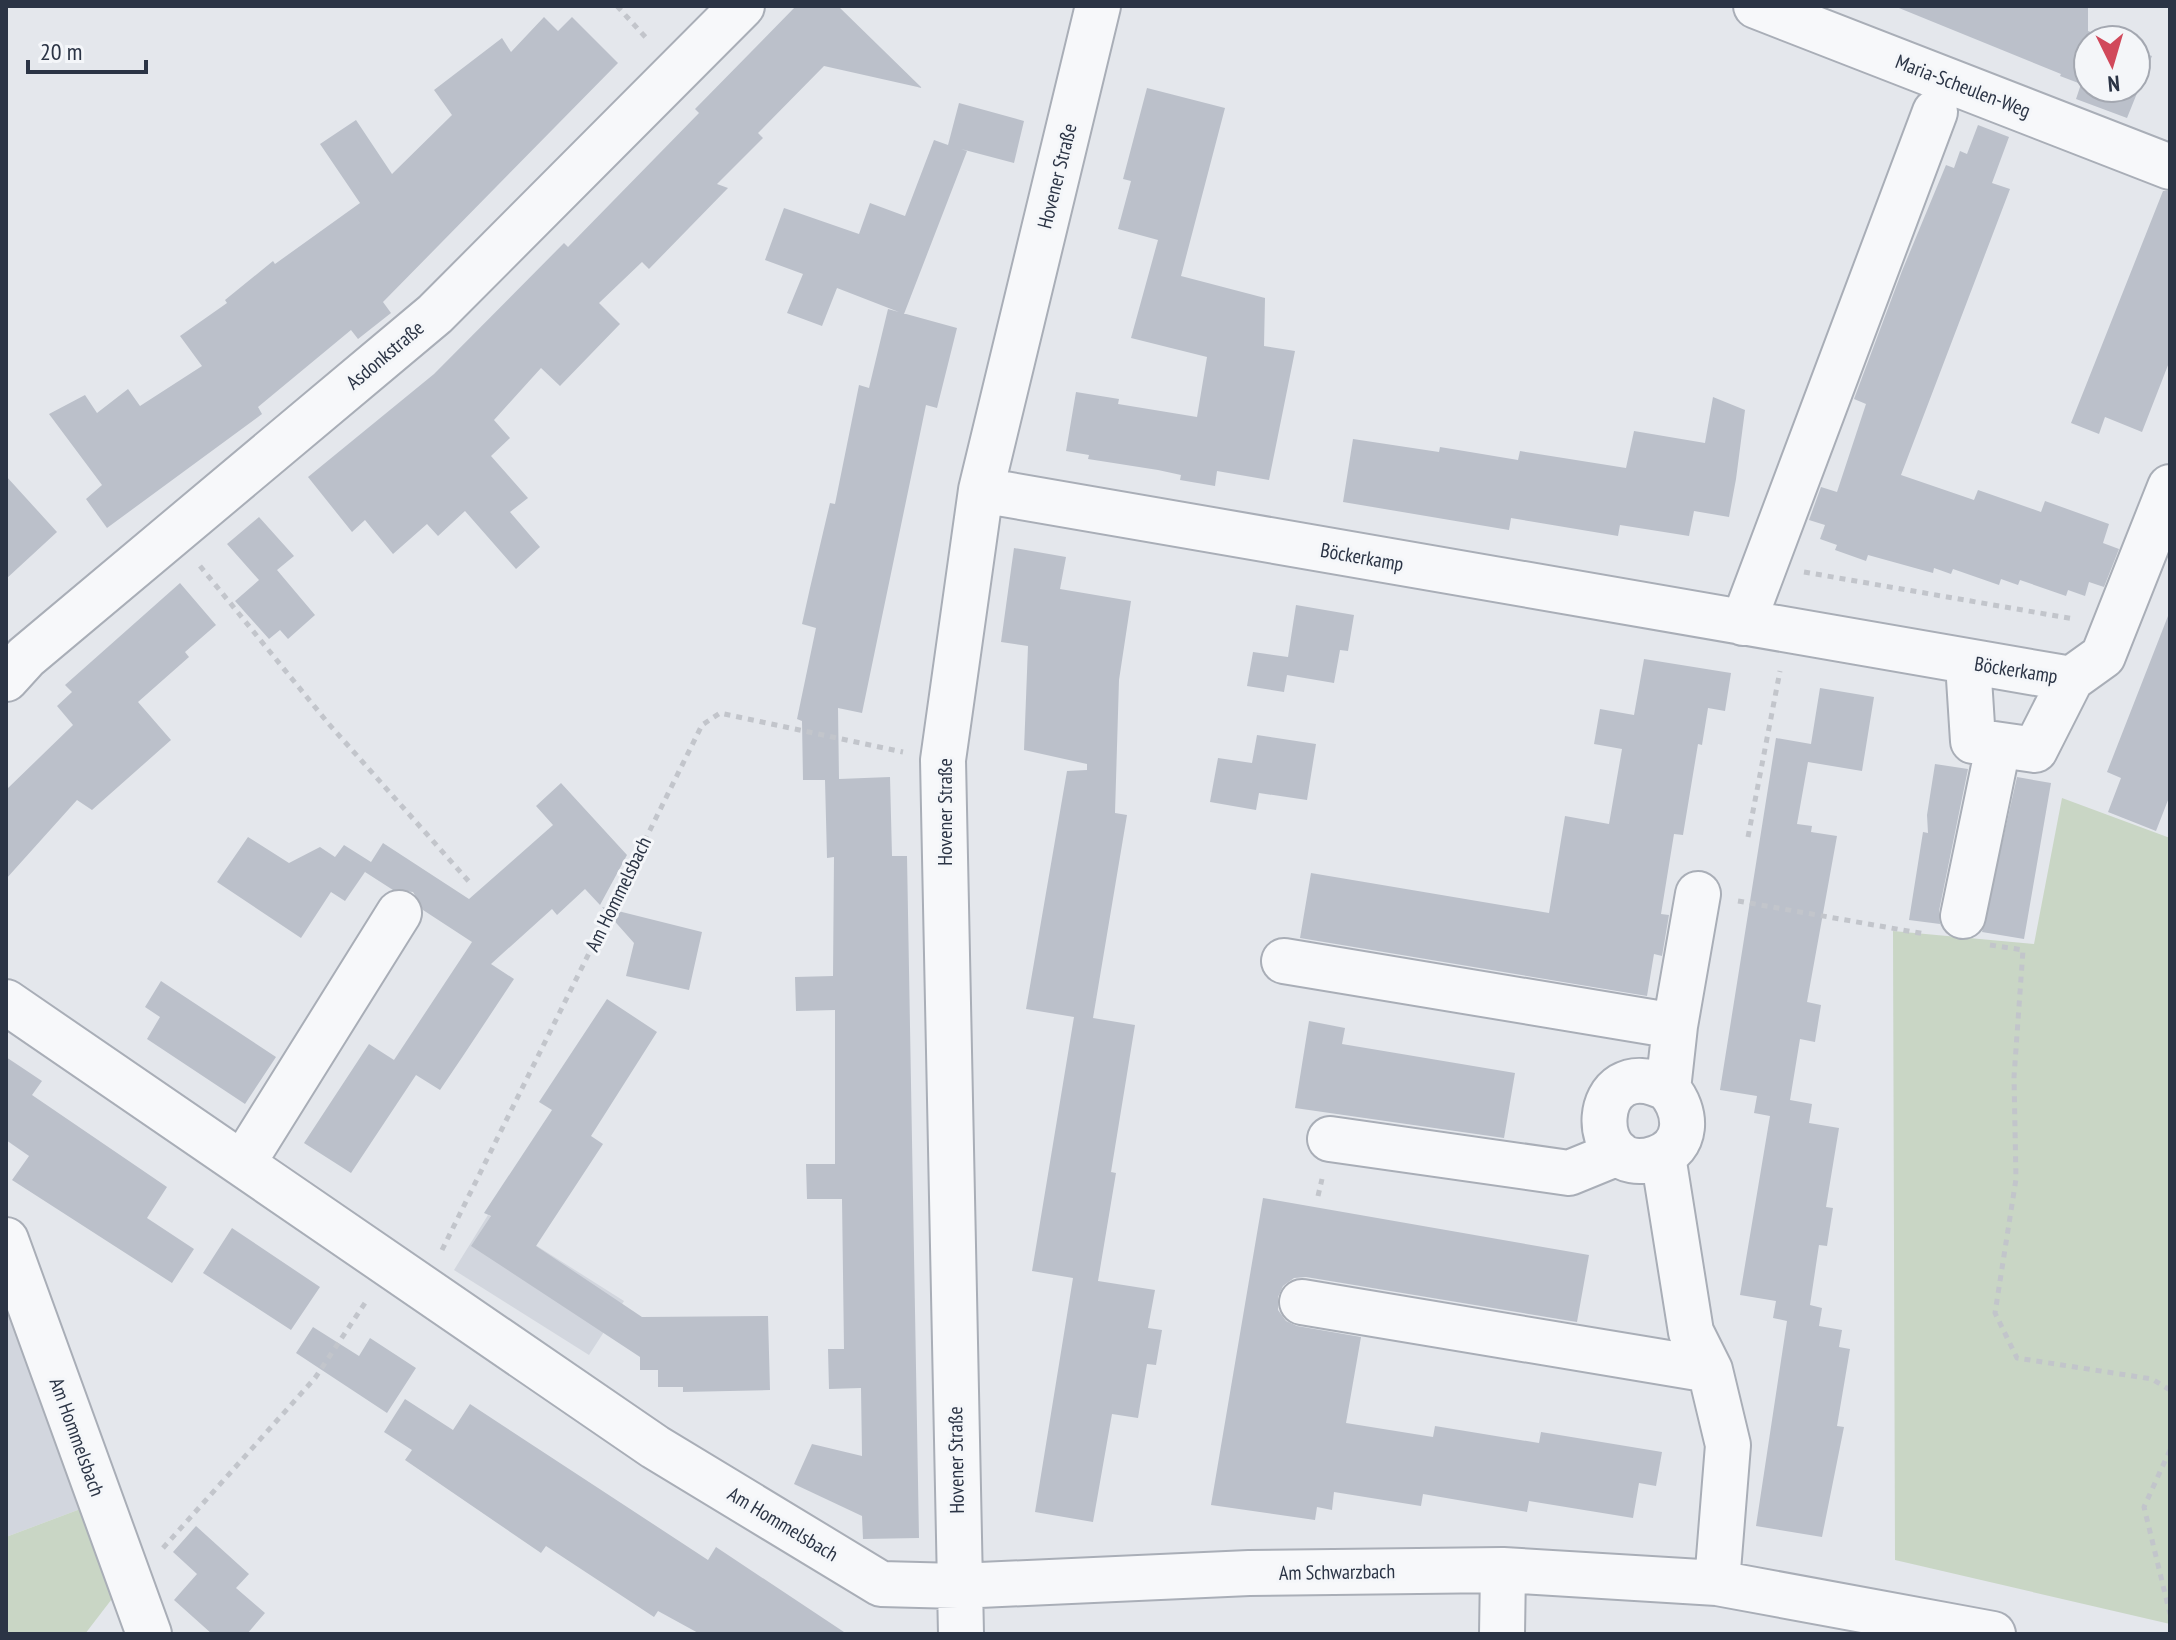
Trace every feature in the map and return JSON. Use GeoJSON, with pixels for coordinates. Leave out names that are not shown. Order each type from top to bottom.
{"type":"FeatureCollection","features":[{"type":"Feature","properties":{"kind":"street","name":"Asdonkstraße"},"geometry":{"type":"LineString","coordinates":[[13,657],[172,532],[435,314],[742,6]]}},
{"type":"Feature","properties":{"kind":"street","name":"Hovener Straße"},"geometry":{"type":"LineString","coordinates":[[961,1634],[943,760],[981,490],[1098,6]]}},
{"type":"Feature","properties":{"kind":"street","name":"Maria-Scheulen-Weg"},"geometry":{"type":"LineString","coordinates":[[1756,6],[2170,167]]}},
{"type":"Feature","properties":{"kind":"street"},"geometry":{"type":"LineString","coordinates":[[1743,623],[1935,112]]}},
{"type":"Feature","properties":{"kind":"street","name":"Böckerkamp"},"geometry":{"type":"LineString","coordinates":[[981,490],[2071,679],[2103,656],[2170,487]]}},
{"type":"Feature","properties":{"kind":"street"},"geometry":{"type":"LineString","coordinates":[[1968,663],[1973,741],[1998,747],[2035,750],[2071,679]]}},
{"type":"Feature","properties":{"kind":"street"},"geometry":{"type":"LineString","coordinates":[[1962,932],[1998,747]]}},
{"type":"Feature","properties":{"kind":"street"},"geometry":{"type":"LineString","coordinates":[[1668,1089],[1675,1026],[1698,894]]}},
{"type":"Feature","properties":{"kind":"street"},"geometry":{"type":"LineString","coordinates":[[243,1163],[399,913]]}},
{"type":"Feature","properties":{"kind":"street"},"geometry":{"type":"LineString","coordinates":[[1284,961],[1675,1026]]}},
{"type":"Feature","properties":{"kind":"street","name":"Am Hommelsbach"},"geometry":{"type":"LineString","coordinates":[[6,1002],[655,1447],[881,1584],[958,1586]]}},
{"type":"Feature","properties":{"kind":"street"},"geometry":{"type":"LineString","coordinates":[[1638,1080],[1654,1081],[1668,1089],[1679,1101],[1684,1116],[1682,1132],[1675,1146],[1663,1156],[1648,1161],[1632,1160],[1618,1153],[1607,1141],[1603,1125],[1604,1109],[1611,1096],[1623,1085],[1638,1080]]}},
{"type":"Feature","properties":{"kind":"street"},"geometry":{"type":"LineString","coordinates":[[1330,1139],[1569,1173],[1618,1153]]}},
{"type":"Feature","properties":{"kind":"street"},"geometry":{"type":"LineString","coordinates":[[1663,1156],[1691,1332],[1710,1370],[1728,1445],[1717,1583]]}},
{"type":"Feature","properties":{"kind":"street","name":"Am Hommelsbach"},"geometry":{"type":"LineString","coordinates":[[6,1240],[149,1634]]}},
{"type":"Feature","properties":{"kind":"street"},"geometry":{"type":"LineString","coordinates":[[1302,1302],[1710,1370]]}},
{"type":"Feature","properties":{"kind":"street"},"geometry":{"type":"LineString","coordinates":[[1502,1634],[1503,1570]]}},
{"type":"Feature","properties":{"kind":"street","name":"Am Schwarzbach"},"geometry":{"type":"LineString","coordinates":[[958,1586],[1249,1573],[1503,1570],[1717,1583],[1808,1616],[1993,1634]]}},
{"type":"Feature","properties":{"kind":"path"},"geometry":{"type":"LineString","coordinates":[[172,532],[328,723],[472,885]]}},
{"type":"Feature","properties":{"kind":"path"},"geometry":{"type":"LineString","coordinates":[[1764,565],[2115,626]]}},
{"type":"Feature","properties":{"kind":"path"},"geometry":{"type":"LineString","coordinates":[[1748,837],[1787,631]]}},
{"type":"Feature","properties":{"kind":"path","name":"Am Hommelsbach"},"geometry":{"type":"LineString","coordinates":[[407,1276],[702,725],[720,713],[943,760]]}},
{"type":"Feature","properties":{"kind":"path"},"geometry":{"type":"LineString","coordinates":[[1698,894],[1962,932],[2023,950],[2014,1077],[2016,1179],[1995,1313],[2017,1358],[2152,1379],[2170,1390]]}},
{"type":"Feature","properties":{"kind":"path"},"geometry":{"type":"LineString","coordinates":[[130,1585],[407,1276]]}},
{"type":"Feature","properties":{"kind":"path"},"geometry":{"type":"LineString","coordinates":[[2170,1450],[2144,1507],[2170,1614]]}},
{"type":"Feature","properties":{"kind":"shaded area"},"geometry":{"type":"Polygon","coordinates":[[[488,1215],[624,1301],[589,1355],[454,1270],[488,1215]]]}},
{"type":"Feature","properties":{"kind":"shaded area"},"geometry":{"type":"Polygon","coordinates":[[[6,1302],[83,1508],[6,1537],[6,1302]]]}},
{"type":"Feature","properties":{"kind":"green space"},"geometry":{"type":"Polygon","coordinates":[[[2062,798],[2170,838],[2170,1624],[1895,1560],[1893,931],[2034,944],[2062,798]]]}},
{"type":"Feature","properties":{"kind":"green space"},"geometry":{"type":"Polygon","coordinates":[[[83,1508],[118,1591],[85,1634],[6,1634],[6,1537],[83,1508]]]}},
{"type":"Feature","properties":{"kind":"building"},"geometry":{"type":"Polygon","coordinates":[[[796,6],[838,6],[922,88],[824,66],[758,133],[763,138],[717,184],[728,188],[649,269],[642,262],[599,303],[620,324],[560,386],[541,368],[494,420],[510,438],[491,456],[528,498],[510,512],[540,547],[516,569],[465,511],[438,536],[427,524],[393,554],[365,520],[352,532],[308,477],[434,374],[564,243],[568,247],[699,113],[695,109],[796,6]]]}},
{"type":"Feature","properties":{"kind":"building"},"geometry":{"type":"Polygon","coordinates":[[[1894,6],[2088,6],[2088,24],[2072,24],[2072,81],[1894,6]]]}},
{"type":"Feature","properties":{"kind":"building"},"geometry":{"type":"Polygon","coordinates":[[[544,17],[558,31],[572,17],[618,63],[383,302],[391,313],[358,339],[351,330],[258,407],[262,414],[107,528],[86,499],[102,485],[49,414],[85,395],[97,413],[128,389],[140,406],[202,366],[180,336],[227,303],[225,300],[273,261],[275,264],[360,203],[320,144],[356,120],[392,174],[452,115],[434,90],[502,38],[511,52],[544,17]]]}},
{"type":"Feature","properties":{"kind":"building"},"geometry":{"type":"Polygon","coordinates":[[[1147,88],[1225,108],[1181,276],[1265,298],[1264,346],[1295,351],[1269,480],[1217,471],[1215,486],[1180,480],[1181,475],[1088,459],[1089,455],[1066,451],[1076,392],[1119,399],[1118,404],[1197,417],[1207,357],[1131,338],[1158,240],[1118,229],[1131,181],[1123,179],[1147,88]]]}},
{"type":"Feature","properties":{"kind":"building"},"geometry":{"type":"Polygon","coordinates":[[[959,103],[1024,121],[1014,163],[961,149],[967,151],[904,314],[837,288],[822,326],[787,313],[803,274],[765,260],[784,208],[859,234],[870,203],[905,216],[934,140],[948,145],[959,103]]]}},
{"type":"Feature","properties":{"kind":"building"},"geometry":{"type":"Polygon","coordinates":[[[2089,104],[2133,104],[2127,118],[2089,104]]]}},
{"type":"Feature","properties":{"kind":"building"},"geometry":{"type":"Polygon","coordinates":[[[1978,125],[2009,137],[1992,183],[2010,189],[1901,475],[1974,500],[1978,490],[2041,512],[2045,501],[2109,524],[2103,543],[2119,549],[2104,587],[2089,582],[2085,596],[2068,590],[2066,596],[2020,580],[2018,585],[2001,579],[1999,585],[1953,569],[1951,574],[1934,568],[1933,573],[1868,555],[1866,561],[1835,550],[1837,545],[1820,539],[1825,525],[1809,520],[1821,487],[1837,492],[1866,404],[1854,399],[1902,271],[1946,165],[1954,168],[1960,151],[1967,154],[1978,125]]]}},
{"type":"Feature","properties":{"kind":"building"},"geometry":{"type":"Polygon","coordinates":[[[2163,191],[2170,191],[2170,360],[2142,432],[2105,417],[2099,434],[2071,423],[2163,191]]]}},
{"type":"Feature","properties":{"kind":"building"},"geometry":{"type":"Polygon","coordinates":[[[888,309],[957,328],[937,408],[926,405],[862,713],[838,708],[839,779],[890,777],[892,856],[907,856],[919,1538],[863,1539],[862,1516],[794,1484],[812,1444],[862,1456],[861,1388],[829,1389],[828,1349],[844,1349],[842,1199],[807,1199],[806,1164],[835,1164],[835,1010],[796,1011],[795,977],[833,976],[834,857],[827,858],[825,780],[803,780],[802,721],[797,719],[816,628],[802,624],[830,503],[835,504],[859,385],[869,388],[888,309]]]}},
{"type":"Feature","properties":{"kind":"building"},"geometry":{"type":"Polygon","coordinates":[[[1713,397],[1745,410],[1736,479],[1729,517],[1694,511],[1689,536],[1620,525],[1618,536],[1511,518],[1509,530],[1343,502],[1353,439],[1439,452],[1440,447],[1518,460],[1520,451],[1626,468],[1634,431],[1705,443],[1713,397]]]}},
{"type":"Feature","properties":{"kind":"building"},"geometry":{"type":"Polygon","coordinates":[[[6,476],[57,532],[6,579],[6,476]]]}},
{"type":"Feature","properties":{"kind":"building"},"geometry":{"type":"Polygon","coordinates":[[[259,517],[294,556],[277,570],[315,615],[288,639],[280,630],[269,639],[235,601],[259,580],[227,544],[259,517]]]}},
{"type":"Feature","properties":{"kind":"building"},"geometry":{"type":"Polygon","coordinates":[[[1014,548],[1066,557],[1060,589],[1131,601],[1119,680],[1115,813],[1127,815],[1093,1018],[1135,1025],[1111,1172],[1116,1173],[1098,1281],[1155,1290],[1148,1328],[1162,1330],[1156,1365],[1147,1364],[1138,1418],[1112,1414],[1093,1522],[1035,1512],[1073,1278],[1032,1271],[1074,1017],[1026,1009],[1067,771],[1087,770],[1087,764],[1024,750],[1028,646],[1001,642],[1014,548]]]}},
{"type":"Feature","properties":{"kind":"building"},"geometry":{"type":"Polygon","coordinates":[[[180,583],[216,625],[185,652],[189,657],[138,702],[171,740],[92,810],[77,800],[6,879],[6,790],[73,725],[57,706],[72,692],[65,685],[180,583]]]}},
{"type":"Feature","properties":{"kind":"building"},"geometry":{"type":"Polygon","coordinates":[[[1296,605],[1354,615],[1348,651],[1340,650],[1334,683],[1287,675],[1284,692],[1247,686],[1253,652],[1288,657],[1296,605]]]}},
{"type":"Feature","properties":{"kind":"building"},"geometry":{"type":"Polygon","coordinates":[[[2168,616],[2170,795],[2156,831],[2108,812],[2121,778],[2107,772],[2168,616]]]}},
{"type":"Feature","properties":{"kind":"building"},"geometry":{"type":"Polygon","coordinates":[[[1644,659],[1731,673],[1725,711],[1708,708],[1702,745],[1698,744],[1683,835],[1674,834],[1661,914],[1669,915],[1662,956],[1654,954],[1647,996],[1300,938],[1311,873],[1549,913],[1565,816],[1609,824],[1622,749],[1594,744],[1600,709],[1634,715],[1644,659]]]}},
{"type":"Feature","properties":{"kind":"building"},"geometry":{"type":"Polygon","coordinates":[[[1820,688],[1874,697],[1862,771],[1808,762],[1797,824],[1812,826],[1811,832],[1837,836],[1807,1002],[1821,1005],[1815,1042],[1800,1039],[1790,1100],[1812,1104],[1809,1123],[1839,1128],[1826,1207],[1833,1208],[1827,1246],[1819,1245],[1810,1305],[1822,1308],[1819,1326],[1842,1330],[1839,1347],[1850,1349],[1837,1426],[1844,1427],[1822,1537],[1756,1526],[1787,1321],[1773,1318],[1776,1301],[1740,1295],[1770,1116],[1754,1113],[1757,1096],[1720,1090],[1776,738],[1811,744],[1820,688]]]}},
{"type":"Feature","properties":{"kind":"building"},"geometry":{"type":"Polygon","coordinates":[[[1257,735],[1316,744],[1307,800],[1259,793],[1256,810],[1210,802],[1218,758],[1252,763],[1257,735]]]}},
{"type":"Feature","properties":{"kind":"building"},"geometry":{"type":"Polygon","coordinates":[[[1935,764],[1968,769],[1939,911],[1940,924],[1909,920],[1923,832],[1928,833],[1927,815],[1935,764]]]}},
{"type":"Feature","properties":{"kind":"building"},"geometry":{"type":"Polygon","coordinates":[[[2017,777],[2051,783],[2024,939],[1982,932],[2017,777]]]}},
{"type":"Feature","properties":{"kind":"building"},"geometry":{"type":"Polygon","coordinates":[[[561,783],[627,855],[600,905],[585,889],[557,915],[552,909],[491,964],[514,979],[463,1056],[440,1090],[416,1075],[351,1173],[304,1143],[369,1044],[394,1060],[472,942],[423,910],[413,892],[393,890],[365,872],[367,869],[345,901],[331,892],[301,938],[217,882],[248,837],[289,863],[320,847],[335,857],[344,845],[371,862],[383,843],[469,899],[553,825],[536,806],[561,783]]]}},
{"type":"Feature","properties":{"kind":"building"},"geometry":{"type":"Polygon","coordinates":[[[602,907],[702,932],[689,990],[626,976],[634,943],[602,907]]]}},
{"type":"Feature","properties":{"kind":"building"},"geometry":{"type":"Polygon","coordinates":[[[161,981],[276,1057],[245,1104],[147,1039],[160,1017],[145,1007],[161,981]]]}},
{"type":"Feature","properties":{"kind":"building"},"geometry":{"type":"Polygon","coordinates":[[[607,999],[657,1032],[591,1136],[603,1144],[536,1246],[642,1317],[768,1316],[770,1390],[683,1392],[683,1387],[658,1387],[658,1370],[640,1370],[640,1357],[471,1246],[491,1216],[484,1213],[552,1110],[539,1102],[607,999]]]}},
{"type":"Feature","properties":{"kind":"building"},"geometry":{"type":"Polygon","coordinates":[[[1309,1021],[1345,1028],[1342,1044],[1515,1073],[1504,1138],[1295,1108],[1309,1021]]]}},
{"type":"Feature","properties":{"kind":"building"},"geometry":{"type":"Polygon","coordinates":[[[6,1057],[42,1081],[32,1095],[167,1187],[147,1218],[194,1249],[172,1283],[12,1180],[29,1156],[6,1140],[6,1057]]]}},
{"type":"Feature","properties":{"kind":"building"},"geometry":{"type":"Polygon","coordinates":[[[1263,1198],[1589,1255],[1577,1322],[1306,1277],[1294,1278],[1283,1286],[1278,1297],[1278,1310],[1286,1321],[1297,1326],[1361,1337],[1346,1423],[1433,1437],[1435,1426],[1539,1443],[1541,1432],[1662,1452],[1656,1486],[1639,1483],[1633,1518],[1529,1501],[1527,1512],[1423,1494],[1421,1506],[1334,1492],[1332,1510],[1317,1507],[1315,1520],[1211,1505],[1263,1198]]]}},
{"type":"Feature","properties":{"kind":"building"},"geometry":{"type":"Polygon","coordinates":[[[232,1228],[320,1287],[291,1330],[203,1273],[232,1228]]]}},
{"type":"Feature","properties":{"kind":"building"},"geometry":{"type":"Polygon","coordinates":[[[313,1327],[359,1356],[370,1338],[416,1368],[387,1413],[296,1353],[313,1327]]]}},
{"type":"Feature","properties":{"kind":"building"},"geometry":{"type":"Polygon","coordinates":[[[405,1399],[453,1430],[470,1404],[708,1560],[716,1547],[847,1634],[700,1634],[658,1611],[654,1617],[546,1546],[541,1553],[405,1460],[412,1450],[384,1432],[405,1399]]]}},
{"type":"Feature","properties":{"kind":"building"},"geometry":{"type":"Polygon","coordinates":[[[196,1526],[249,1574],[236,1588],[265,1613],[247,1634],[212,1634],[174,1600],[197,1574],[173,1552],[196,1526]]]}}]}
